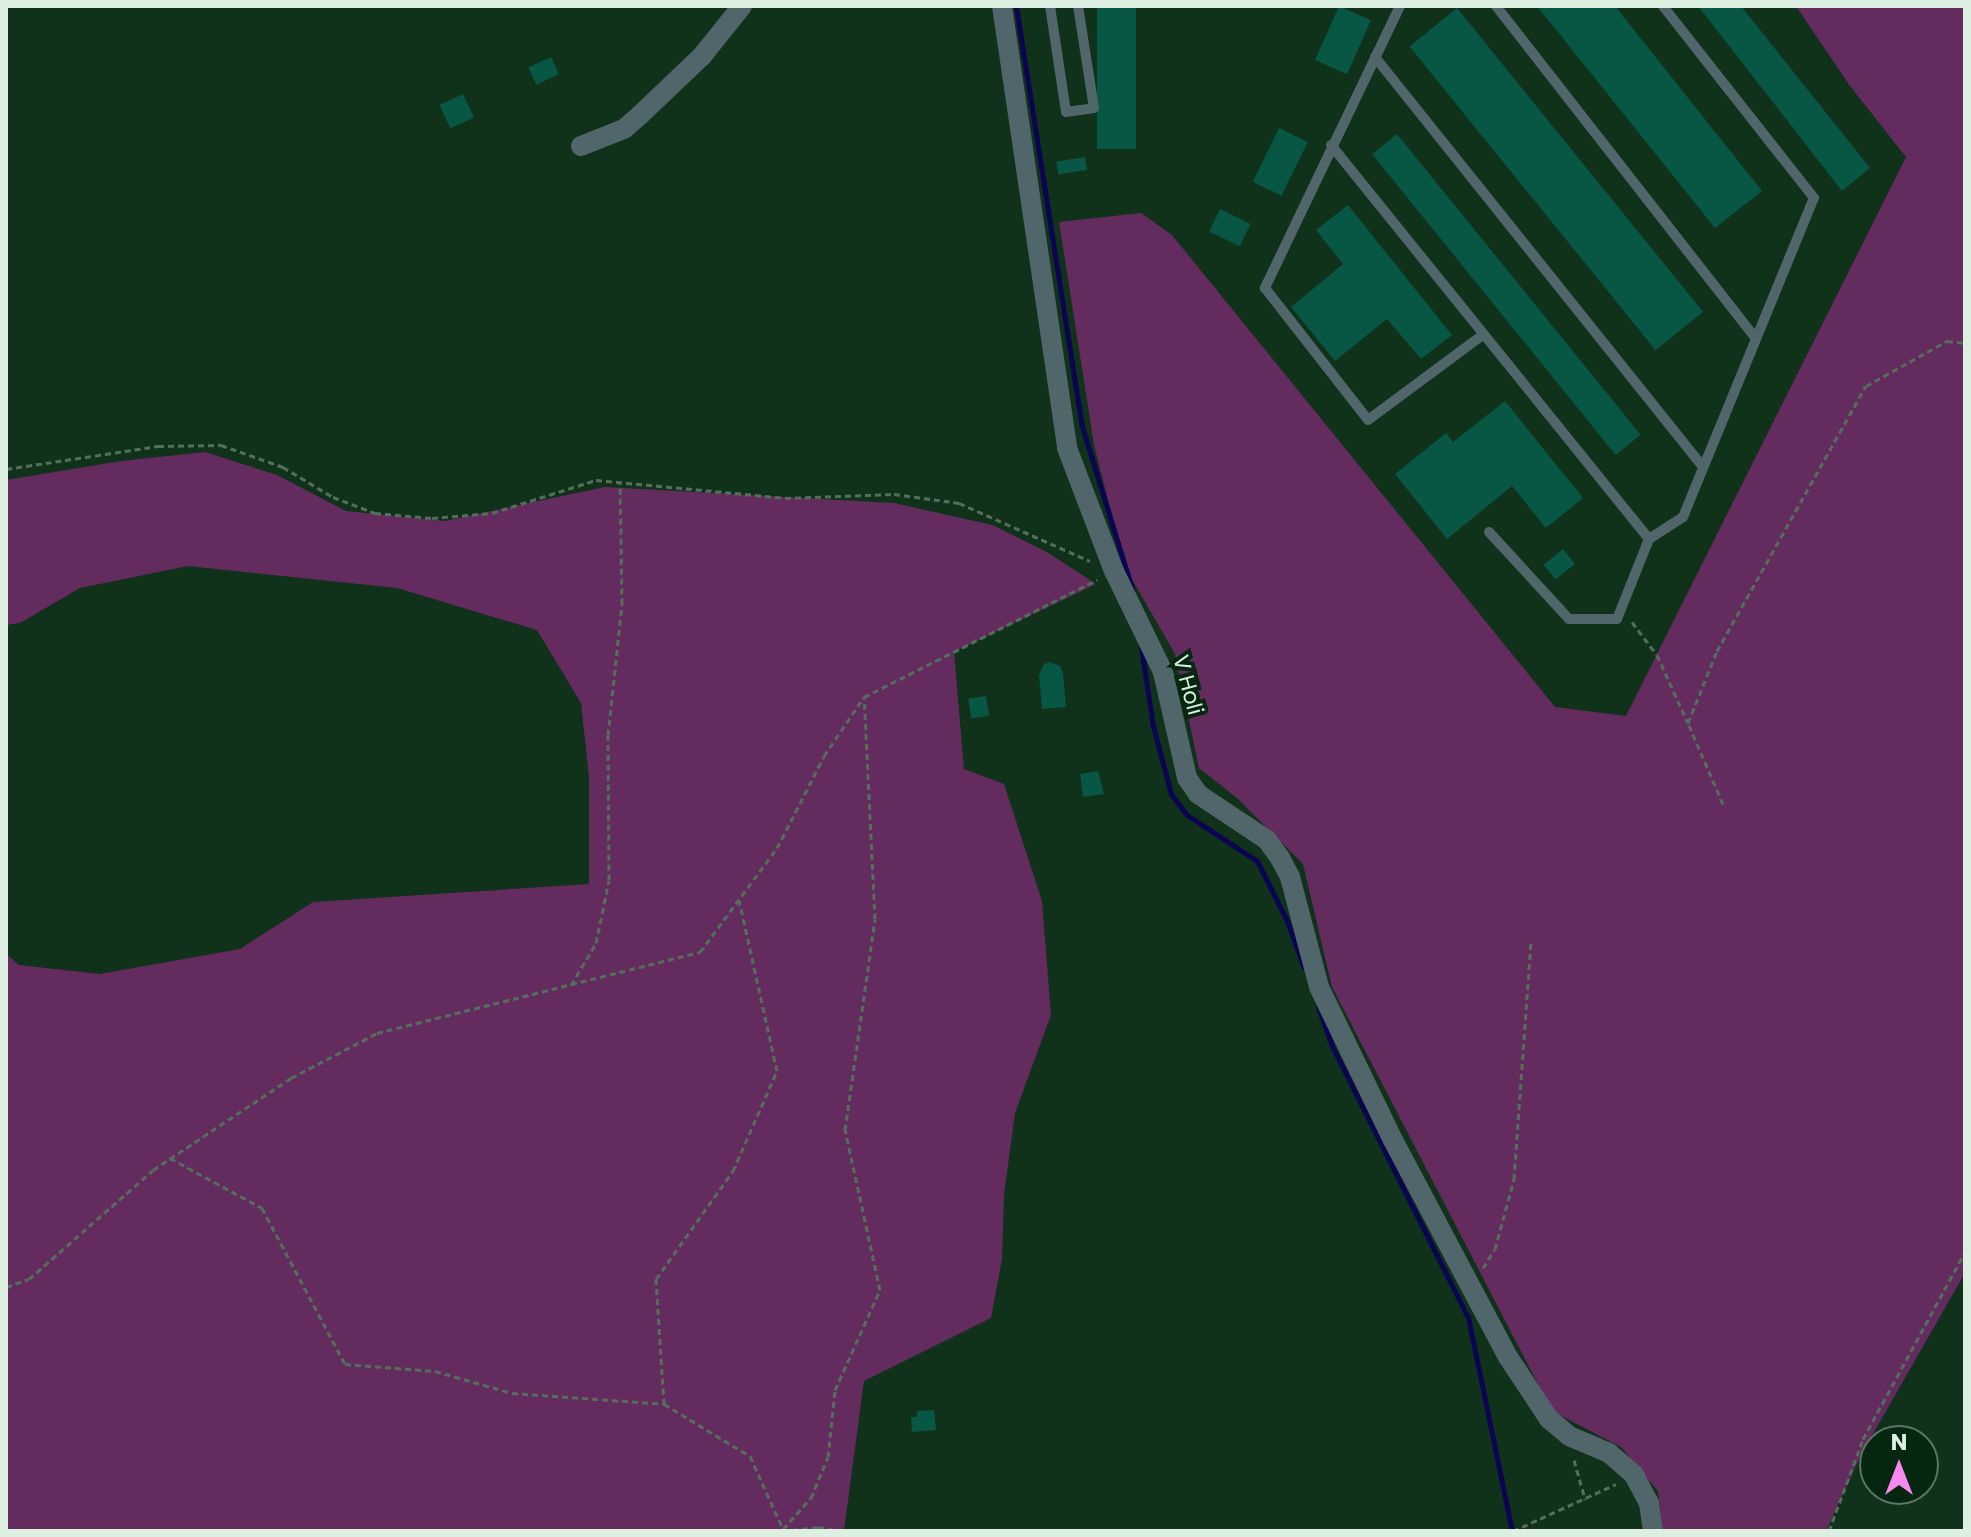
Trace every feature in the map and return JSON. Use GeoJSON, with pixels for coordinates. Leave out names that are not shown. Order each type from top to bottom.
{"type":"FeatureCollection","features":[{"type":"Feature","properties":{"kind":"street"},"geometry":{"type":"LineString","coordinates":[[581,146],[624,129],[702,56],[742,6]]}},
{"type":"Feature","properties":{"kind":"street","name":"V Holi"},"geometry":{"type":"LineString","coordinates":[[1002,6],[1067,448],[1114,571],[1163,672],[1187,778],[1198,794],[1267,840],[1280,858],[1290,877],[1319,987],[1393,1140],[1508,1357],[1549,1419],[1569,1436],[1609,1453],[1634,1475]]}},
{"type":"Feature","properties":{"kind":"street"},"geometry":{"type":"LineString","coordinates":[[1634,1475],[1649,1503],[1653,1531]]}},
{"type":"Feature","properties":{"kind":"lane"},"geometry":{"type":"LineString","coordinates":[[1050,6],[1066,112],[1094,108],[1078,6]]}},
{"type":"Feature","properties":{"kind":"lane"},"geometry":{"type":"LineString","coordinates":[[1400,6],[1265,288],[1368,420],[1484,334]]}},
{"type":"Feature","properties":{"kind":"lane"},"geometry":{"type":"LineString","coordinates":[[1496,6],[1756,339]]}},
{"type":"Feature","properties":{"kind":"lane"},"geometry":{"type":"LineString","coordinates":[[1489,532],[1569,619],[1617,619],[1649,539],[1683,517],[1814,198],[1663,6]]}},
{"type":"Feature","properties":{"kind":"lane"},"geometry":{"type":"LineString","coordinates":[[1375,57],[1703,467]]}},
{"type":"Feature","properties":{"kind":"lane"},"geometry":{"type":"LineString","coordinates":[[1331,145],[1649,539]]}},
{"type":"Feature","properties":{"kind":"path"},"geometry":{"type":"LineString","coordinates":[[1688,723],[1717,651],[1866,386],[1947,341],[1965,343]]}},
{"type":"Feature","properties":{"kind":"path"},"geometry":{"type":"LineString","coordinates":[[6,469],[158,446],[221,445],[283,467],[333,497],[375,513],[432,518],[492,513],[596,480],[785,498],[894,494],[959,503],[1114,571]]}},
{"type":"Feature","properties":{"kind":"path"},"geometry":{"type":"LineString","coordinates":[[571,985],[596,943],[609,880],[608,735],[622,604],[620,482]]}},
{"type":"Feature","properties":{"kind":"path"},"geometry":{"type":"LineString","coordinates":[[6,1287],[29,1279],[170,1158],[291,1078],[377,1033],[700,952],[777,848],[824,756],[864,697],[1114,571]]}},
{"type":"Feature","properties":{"kind":"path"},"geometry":{"type":"LineString","coordinates":[[1621,609],[1657,655],[1723,804]]}},
{"type":"Feature","properties":{"kind":"path"},"geometry":{"type":"LineString","coordinates":[[783,1530],[811,1498],[828,1457],[835,1390],[880,1290],[845,1130],[875,919],[864,697]]}},
{"type":"Feature","properties":{"kind":"path"},"geometry":{"type":"LineString","coordinates":[[664,1404],[656,1279],[733,1171],[777,1071],[739,900]]}},
{"type":"Feature","properties":{"kind":"path"},"geometry":{"type":"LineString","coordinates":[[1471,1288],[1495,1249],[1514,1179],[1531,942]]}},
{"type":"Feature","properties":{"kind":"path"},"geometry":{"type":"LineString","coordinates":[[170,1158],[262,1208],[345,1364],[435,1371],[512,1393],[664,1404],[750,1456],[783,1530]]}},
{"type":"Feature","properties":{"kind":"path"},"geometry":{"type":"LineString","coordinates":[[1829,1531],[1863,1439],[1965,1252]]}},
{"type":"Feature","properties":{"kind":"path"},"geometry":{"type":"LineString","coordinates":[[1513,1531],[1569,1509],[1634,1475]]}},
{"type":"Feature","properties":{"kind":"path"},"geometry":{"type":"LineString","coordinates":[[783,1530],[818,1527],[840,1531]]}},
{"type":"Feature","properties":{"kind":"shaded area"},"geometry":{"type":"Polygon","coordinates":[[[1796,6],[1965,6],[1965,1273],[1878,1425],[1859,1425],[1859,1460],[1826,1531],[1663,1531],[1658,1491],[1621,1447],[1552,1411],[1332,987],[1303,864],[1238,799],[1199,768],[1175,654],[1125,567],[1094,445],[1059,222],[1141,213],[1172,235],[1555,707],[1626,716],[1906,157],[1850,86],[1796,6]]]}},
{"type":"Feature","properties":{"kind":"shaded area"},"geometry":{"type":"Polygon","coordinates":[[[205,452],[277,475],[346,511],[445,521],[605,487],[894,503],[992,525],[1047,552],[1096,584],[954,652],[964,769],[1004,784],[1042,901],[1051,1015],[1015,1113],[1004,1195],[1002,1259],[991,1318],[864,1381],[844,1531],[6,1531],[6,954],[19,965],[100,974],[240,949],[313,902],[589,884],[589,777],[581,703],[537,630],[397,588],[188,566],[80,588],[20,623],[6,625],[6,480],[121,461],[205,452]]]}},
{"type":"Feature","properties":{"kind":"building"},"geometry":{"type":"Polygon","coordinates":[[[1097,6],[1136,6],[1136,149],[1097,149],[1097,6]]]}},
{"type":"Feature","properties":{"kind":"building"},"geometry":{"type":"Polygon","coordinates":[[[1339,6],[1371,20],[1347,74],[1315,60],[1339,6]]]}},
{"type":"Feature","properties":{"kind":"building"},"geometry":{"type":"Polygon","coordinates":[[[1537,6],[1615,6],[1762,191],[1715,228],[1537,6]]]}},
{"type":"Feature","properties":{"kind":"building"},"geometry":{"type":"Polygon","coordinates":[[[1698,6],[1741,6],[1870,168],[1842,191],[1698,6]]]}},
{"type":"Feature","properties":{"kind":"building"},"geometry":{"type":"Polygon","coordinates":[[[1457,8],[1703,312],[1656,350],[1410,46],[1457,8]]]}},
{"type":"Feature","properties":{"kind":"building"},"geometry":{"type":"Polygon","coordinates":[[[551,57],[559,74],[536,85],[528,68],[551,57]]]}},
{"type":"Feature","properties":{"kind":"building"},"geometry":{"type":"Polygon","coordinates":[[[463,94],[474,118],[450,129],[439,105],[463,94]]]}},
{"type":"Feature","properties":{"kind":"building"},"geometry":{"type":"Polygon","coordinates":[[[1279,128],[1308,142],[1281,196],[1253,182],[1279,128]]]}},
{"type":"Feature","properties":{"kind":"building"},"geometry":{"type":"Polygon","coordinates":[[[1397,134],[1641,435],[1616,455],[1372,154],[1397,134]]]}},
{"type":"Feature","properties":{"kind":"building"},"geometry":{"type":"Polygon","coordinates":[[[1085,157],[1087,170],[1058,174],[1056,162],[1085,157]]]}},
{"type":"Feature","properties":{"kind":"building"},"geometry":{"type":"Polygon","coordinates":[[[1348,205],[1452,335],[1421,359],[1387,319],[1335,361],[1291,307],[1343,264],[1316,230],[1348,205]]]}},
{"type":"Feature","properties":{"kind":"building"},"geometry":{"type":"Polygon","coordinates":[[[1220,209],[1251,224],[1240,246],[1209,231],[1220,209]]]}},
{"type":"Feature","properties":{"kind":"building"},"geometry":{"type":"Polygon","coordinates":[[[1505,401],[1583,498],[1546,528],[1512,486],[1447,539],[1395,474],[1446,433],[1453,442],[1505,401]]]}},
{"type":"Feature","properties":{"kind":"building"},"geometry":{"type":"Polygon","coordinates":[[[1563,549],[1575,564],[1556,579],[1544,565],[1563,549]]]}},
{"type":"Feature","properties":{"kind":"building"},"geometry":{"type":"Polygon","coordinates":[[[1050,662],[1060,666],[1063,673],[1066,707],[1042,709],[1039,675],[1044,664],[1050,662]]]}},
{"type":"Feature","properties":{"kind":"building"},"geometry":{"type":"Polygon","coordinates":[[[986,696],[989,716],[971,719],[968,699],[986,696]]]}},
{"type":"Feature","properties":{"kind":"building"},"geometry":{"type":"Polygon","coordinates":[[[1098,771],[1104,794],[1083,797],[1080,774],[1098,771]]]}},
{"type":"Feature","properties":{"kind":"building"},"geometry":{"type":"Polygon","coordinates":[[[934,1410],[936,1430],[912,1432],[911,1417],[917,1417],[917,1411],[934,1410]]]}},
{"type":"Feature","properties":{"kind":"waterway"},"geometry":{"type":"LineString","coordinates":[[1016,6],[1081,423],[1132,589]]}},
{"type":"Feature","properties":{"kind":"waterway"},"geometry":{"type":"LineString","coordinates":[[1141,646],[1153,726],[1171,794],[1187,815],[1257,861],[1287,921],[1304,968]]}},
{"type":"Feature","properties":{"kind":"waterway"},"geometry":{"type":"LineString","coordinates":[[1318,1007],[1332,1046],[1468,1317],[1512,1531]]}}]}
